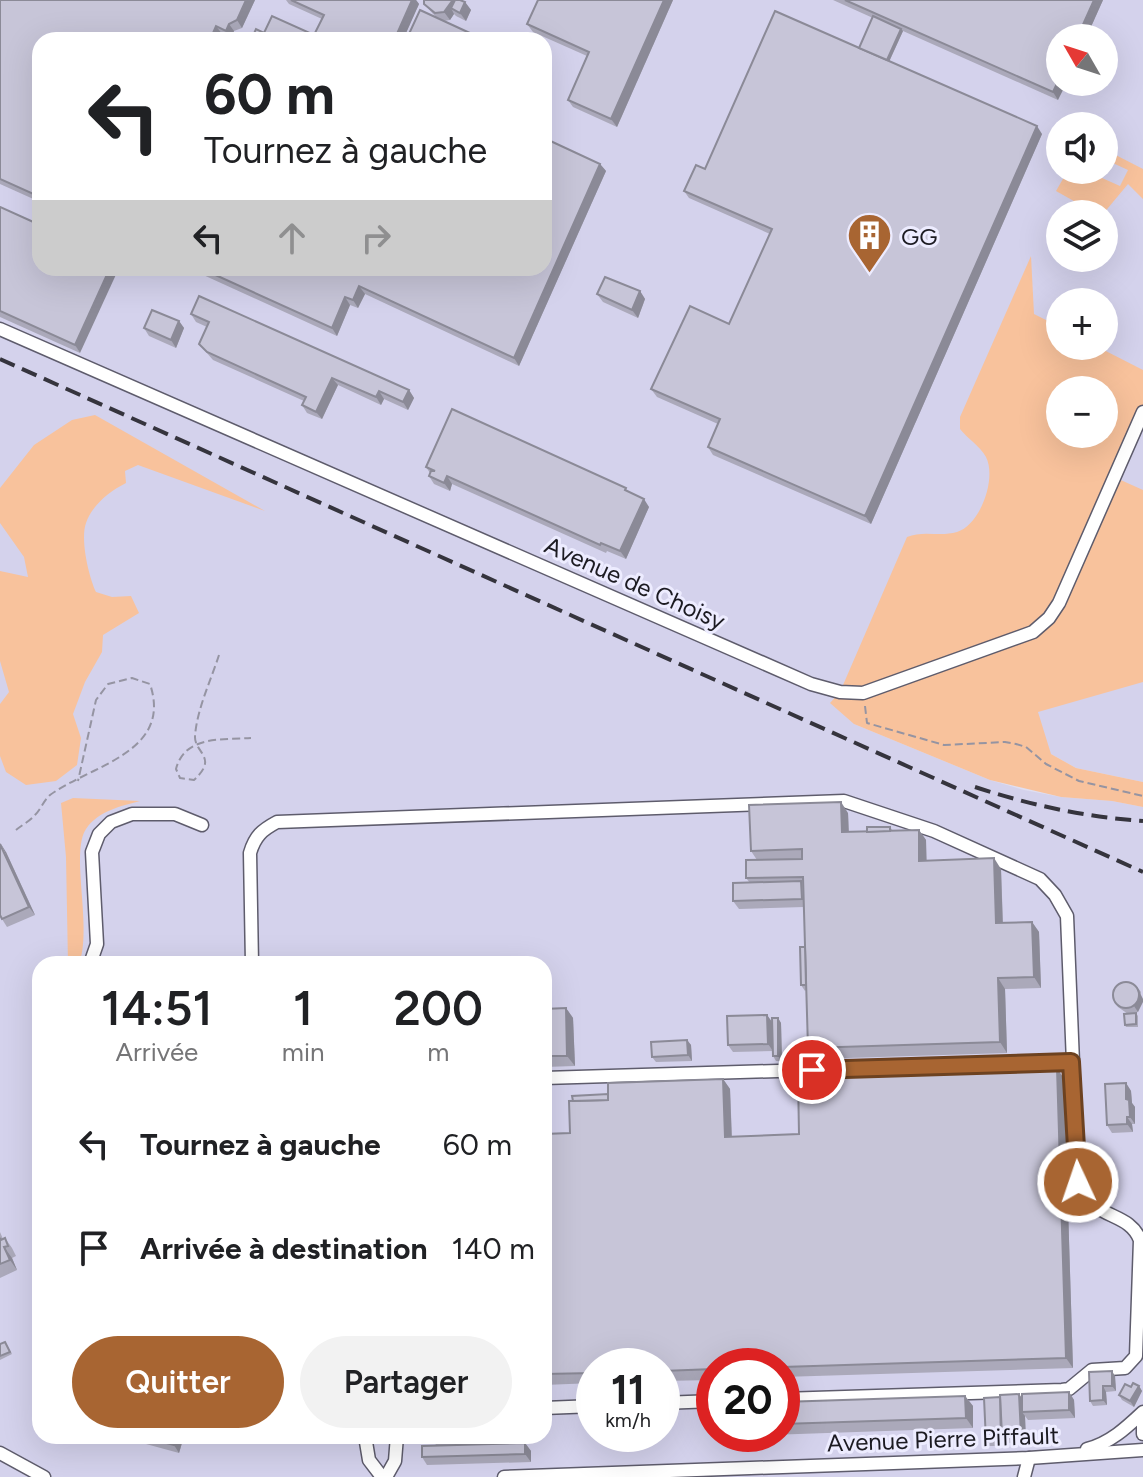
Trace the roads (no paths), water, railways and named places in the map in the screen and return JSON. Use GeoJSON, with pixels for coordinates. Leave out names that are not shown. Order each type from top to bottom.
{"type":"FeatureCollection","features":[{"type":"Feature","properties":{"kind":"street","name":"Avenue de Choisy"},"geometry":{"type":"LineString","coordinates":[[0,329],[811,684],[840,692],[863,693],[1033,632],[1049,618],[1059,603],[1143,412]]}},
{"type":"Feature","properties":{"kind":"street"},"geometry":{"type":"LineString","coordinates":[[252,956],[250,853],[261,831],[277,822],[844,801],[934,831],[1040,879],[1055,895],[1067,916],[1078,1185],[1085,1200],[1128,1223],[1137,1231],[1140,1240],[1136,1356],[1125,1368],[1092,1370],[1069,1389],[1062,1390],[800,1398]]}},
{"type":"Feature","properties":{"kind":"street"},"geometry":{"type":"LineString","coordinates":[[93,956],[97,944],[92,852],[99,834],[111,822],[132,814],[175,814],[202,825]]}},
{"type":"Feature","properties":{"kind":"street"},"geometry":{"type":"LineString","coordinates":[[552,1078],[1071,1062]]}},
{"type":"Feature","properties":{"kind":"street"},"geometry":{"type":"LineString","coordinates":[[552,1408],[576,1407]]}},
{"type":"Feature","properties":{"kind":"street"},"geometry":{"type":"LineString","coordinates":[[1063,1456],[1101,1445],[1143,1412]]}},
{"type":"Feature","properties":{"kind":"street"},"geometry":{"type":"LineString","coordinates":[[1143,1424],[1143,1434]]}},
{"type":"Feature","properties":{"kind":"street"},"geometry":{"type":"LineString","coordinates":[[366,1444],[369,1460],[384,1477],[395,1461],[396,1444]]}},
{"type":"Feature","properties":{"kind":"street","name":"Avenue Pierre Piffault"},"geometry":{"type":"LineString","coordinates":[[504,1477],[843,1471],[1143,1450]]}},
{"type":"Feature","properties":{"kind":"street"},"geometry":{"type":"LineString","coordinates":[[0,1453],[43,1477]]}},
{"type":"Feature","properties":{"kind":"street"},"geometry":{"type":"LineString","coordinates":[[1024,1477],[1029,1458]]}},
{"type":"Feature","properties":{"kind":"railway"},"geometry":{"type":"LineString","coordinates":[[0,359],[1143,872]]}},
{"type":"Feature","properties":{"kind":"railway"},"geometry":{"type":"LineString","coordinates":[[975,787],[1058,809],[1143,821]]}},
{"type":"Feature","properties":{"kind":"place","name":"GG"},"geometry":{"type":"Point","coordinates":[870,275]}}]}
